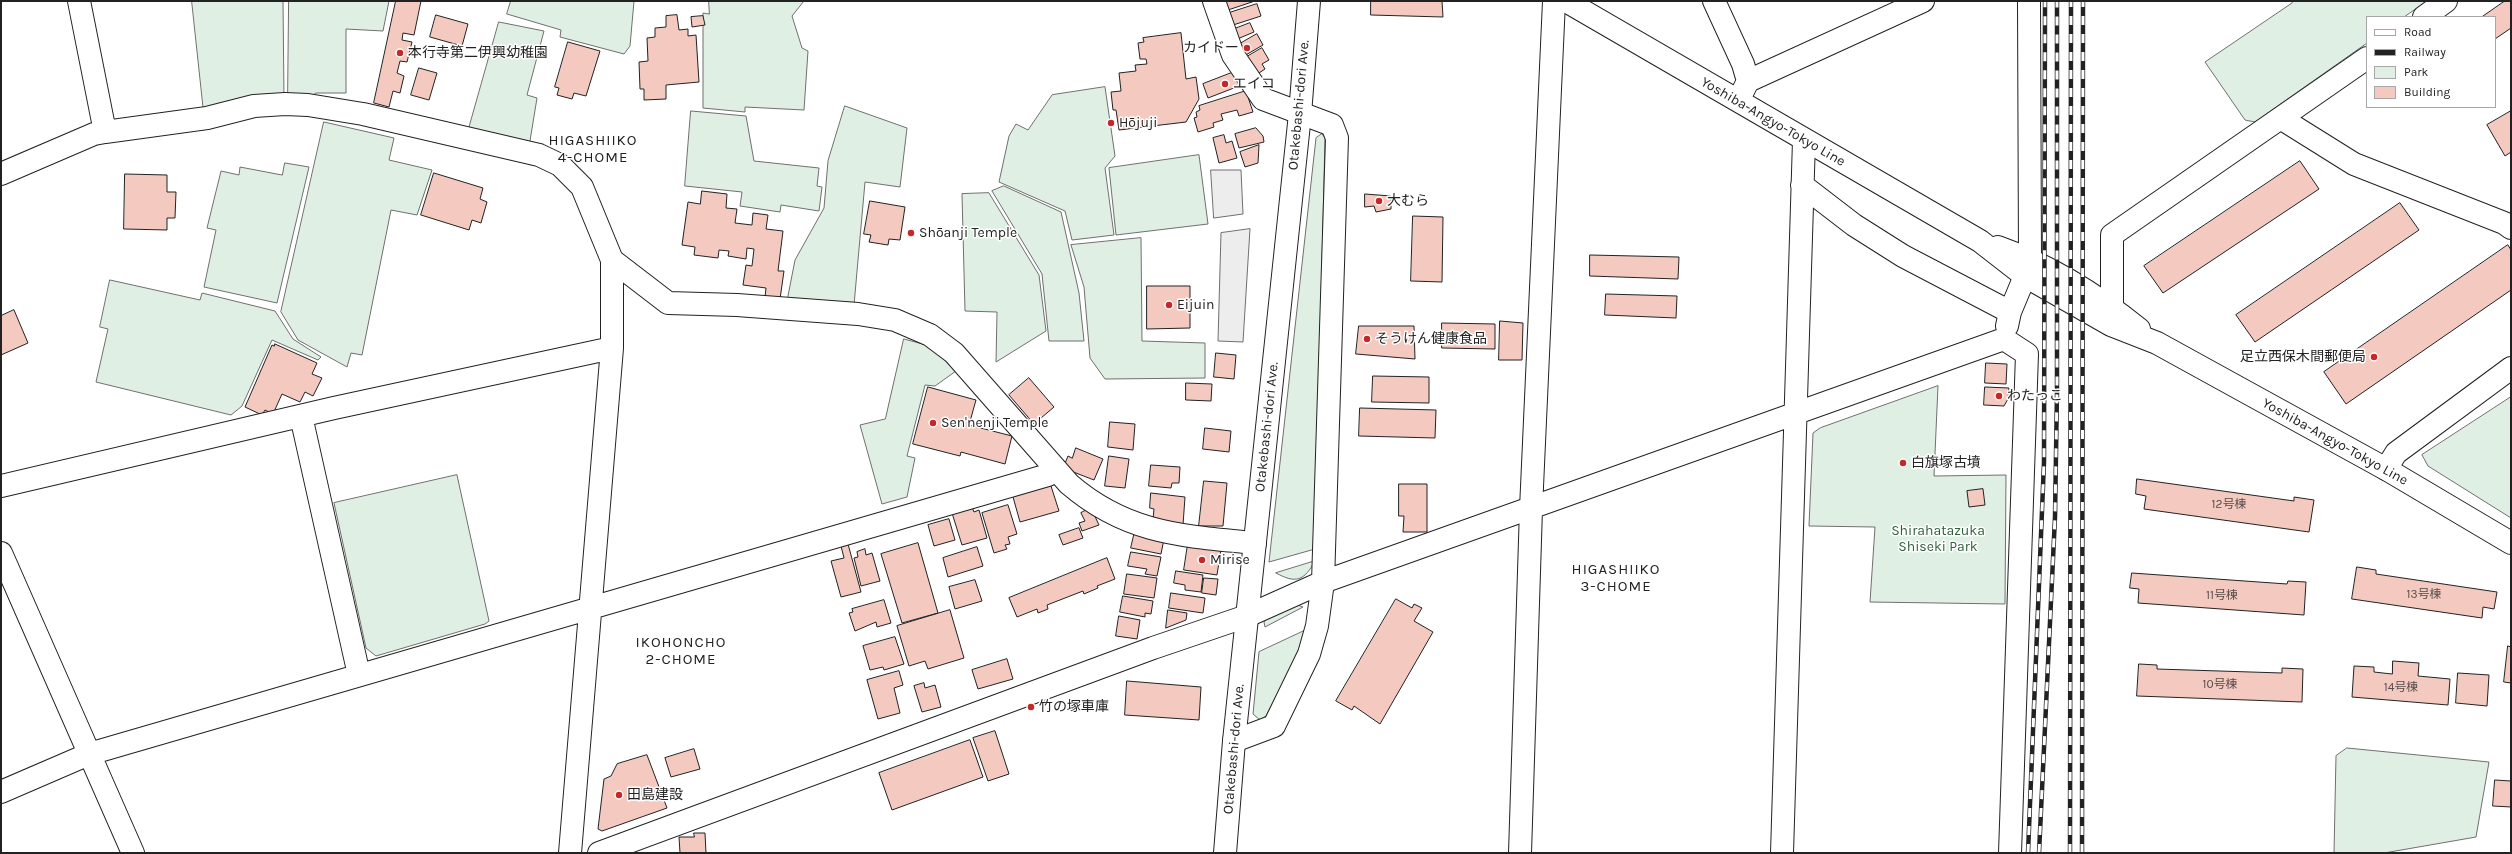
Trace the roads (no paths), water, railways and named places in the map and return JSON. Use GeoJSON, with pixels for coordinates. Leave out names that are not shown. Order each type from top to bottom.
{"type":"FeatureCollection","features":[{"type":"Feature","properties":{"kind":"street"},"geometry":{"type":"LineString","coordinates":[[79,1],[105,132]]}},
{"type":"Feature","properties":{"kind":"street"},"geometry":{"type":"LineString","coordinates":[[1214,1],[1233,54],[1263,98],[1300,114],[1332,125],[1337,138],[1323,582],[1317,626],[1309,654],[1274,726],[1234,741]]}},
{"type":"Feature","properties":{"kind":"street","name":"Otakebashi-dori Ave."},"geometry":{"type":"LineString","coordinates":[[1225,853],[1234,741],[1300,114],[1309,1]]}},
{"type":"Feature","properties":{"kind":"street"},"geometry":{"type":"LineString","coordinates":[[1520,853],[1531,509],[1554,1]]}},
{"type":"Feature","properties":{"kind":"street","name":"Yoshiba-Angyo-Tokyo Line"},"geometry":{"type":"LineString","coordinates":[[1566,1],[1980,241],[2028,267],[2112,307],[2157,343]]}},
{"type":"Feature","properties":{"kind":"street"},"geometry":{"type":"LineString","coordinates":[[1714,1],[1743,64],[1748,81]]}},
{"type":"Feature","properties":{"kind":"street"},"geometry":{"type":"LineString","coordinates":[[1738,101],[1748,81],[1923,1]]}},
{"type":"Feature","properties":{"kind":"street"},"geometry":{"type":"LineString","coordinates":[[2004,339],[2010,312],[2028,267],[2029,1]]}},
{"type":"Feature","properties":{"kind":"street"},"geometry":{"type":"LineString","coordinates":[[2425,16],[2446,1]]}},
{"type":"Feature","properties":{"kind":"street"},"geometry":{"type":"LineString","coordinates":[[2112,307],[2112,236],[2282,119],[2366,59]]}},
{"type":"Feature","properties":{"kind":"street"},"geometry":{"type":"LineString","coordinates":[[1,174],[94,134],[207,118],[254,106],[301,104],[363,114],[539,155],[560,164],[582,187],[612,260],[612,348],[589,609],[570,853]]}},
{"type":"Feature","properties":{"kind":"street"},"geometry":{"type":"LineString","coordinates":[[2282,119],[2354,164],[2504,223],[2511,228]]}},
{"type":"Feature","properties":{"kind":"street"},"geometry":{"type":"LineString","coordinates":[[1782,853],[1804,140]]}},
{"type":"Feature","properties":{"kind":"street"},"geometry":{"type":"LineString","coordinates":[[1802,185],[1854,225],[1903,256],[2010,312]]}},
{"type":"Feature","properties":{"kind":"street"},"geometry":{"type":"LineString","coordinates":[[612,260],[668,303],[737,305],[869,316],[895,320],[930,335],[954,353],[1052,472],[1089,501],[1132,524],[1173,534],[1255,543]]}},
{"type":"Feature","properties":{"kind":"street","name":"Yoshiba-Angyo-Tokyo Line"},"geometry":{"type":"LineString","coordinates":[[2028,267],[2111,325],[2157,343],[2386,469],[2511,543]]}},
{"type":"Feature","properties":{"kind":"street"},"geometry":{"type":"LineString","coordinates":[[599,853],[1153,648],[1247,616],[1323,582],[2004,339]]}},
{"type":"Feature","properties":{"kind":"street"},"geometry":{"type":"LineString","coordinates":[[2004,339],[2027,354],[2010,853]]}},
{"type":"Feature","properties":{"kind":"street"},"geometry":{"type":"LineString","coordinates":[[1,486],[301,416],[612,348]]}},
{"type":"Feature","properties":{"kind":"street"},"geometry":{"type":"LineString","coordinates":[[2386,469],[2396,453],[2511,368]]}},
{"type":"Feature","properties":{"kind":"street"},"geometry":{"type":"LineString","coordinates":[[301,416],[358,675]]}},
{"type":"Feature","properties":{"kind":"street"},"geometry":{"type":"LineString","coordinates":[[1,792],[89,754],[589,609],[1052,472]]}},
{"type":"Feature","properties":{"kind":"street"},"geometry":{"type":"LineString","coordinates":[[1,553],[133,853]]}},
{"type":"Feature","properties":{"kind":"railway"},"geometry":{"type":"LineString","coordinates":[[2028,853],[2044,462],[2045,1]]}},
{"type":"Feature","properties":{"kind":"railway"},"geometry":{"type":"LineString","coordinates":[[2039,853],[2055,517],[2057,391],[2057,1]]}},
{"type":"Feature","properties":{"kind":"railway"},"geometry":{"type":"LineString","coordinates":[[2070,853],[2071,1]]}},
{"type":"Feature","properties":{"kind":"railway"},"geometry":{"type":"LineString","coordinates":[[2082,853],[2083,1]]}},
{"type":"Feature","properties":{"kind":"place","name":"カイドー"},"geometry":{"type":"Point","coordinates":[1247,48]}},
{"type":"Feature","properties":{"kind":"place","name":"本行寺第二伊興幼稚園"},"geometry":{"type":"Point","coordinates":[400,53]}},
{"type":"Feature","properties":{"kind":"place","name":"エイコ"},"geometry":{"type":"Point","coordinates":[1225,84]}},
{"type":"Feature","properties":{"kind":"place","name":"Hōjuji"},"geometry":{"type":"Point","coordinates":[1111,123]}},
{"type":"Feature","properties":{"kind":"place","name":"大むら"},"geometry":{"type":"Point","coordinates":[1379,201]}},
{"type":"Feature","properties":{"kind":"place","name":"Shōanji Temple"},"geometry":{"type":"Point","coordinates":[911,233]}},
{"type":"Feature","properties":{"kind":"place","name":"Eijuin"},"geometry":{"type":"Point","coordinates":[1169,305]}},
{"type":"Feature","properties":{"kind":"place","name":"そうけん健康食品"},"geometry":{"type":"Point","coordinates":[1367,339]}},
{"type":"Feature","properties":{"kind":"place","name":"足立西保木間郵便局"},"geometry":{"type":"Point","coordinates":[2374,357]}},
{"type":"Feature","properties":{"kind":"place","name":"わたっこ"},"geometry":{"type":"Point","coordinates":[1999,396]}},
{"type":"Feature","properties":{"kind":"place","name":"Sen'nenji Temple"},"geometry":{"type":"Point","coordinates":[933,423]}},
{"type":"Feature","properties":{"kind":"place","name":"白旗塚古墳"},"geometry":{"type":"Point","coordinates":[1903,463]}},
{"type":"Feature","properties":{"kind":"place","name":"Mirise"},"geometry":{"type":"Point","coordinates":[1202,560]}},
{"type":"Feature","properties":{"kind":"place","name":"竹の塚車庫"},"geometry":{"type":"Point","coordinates":[1031,707]}},
{"type":"Feature","properties":{"kind":"place","name":"田島建設"},"geometry":{"type":"Point","coordinates":[619,795]}},
{"type":"Feature","properties":{"kind":"district","name":"HIGASHIIKO 4-CHOME"},"geometry":{"type":"Point","coordinates":[593,150]}},
{"type":"Feature","properties":{"kind":"district","name":"HIGASHIIKO 3-CHOME"},"geometry":{"type":"Point","coordinates":[1616,578]}},
{"type":"Feature","properties":{"kind":"district","name":"IKOHONCHO 2-CHOME"},"geometry":{"type":"Point","coordinates":[681,652]}},
{"type":"Feature","properties":{"kind":"park label","name":"Shirahatazuka Shiseki Park"},"geometry":{"type":"Point","coordinates":[1938,540]}}]}
